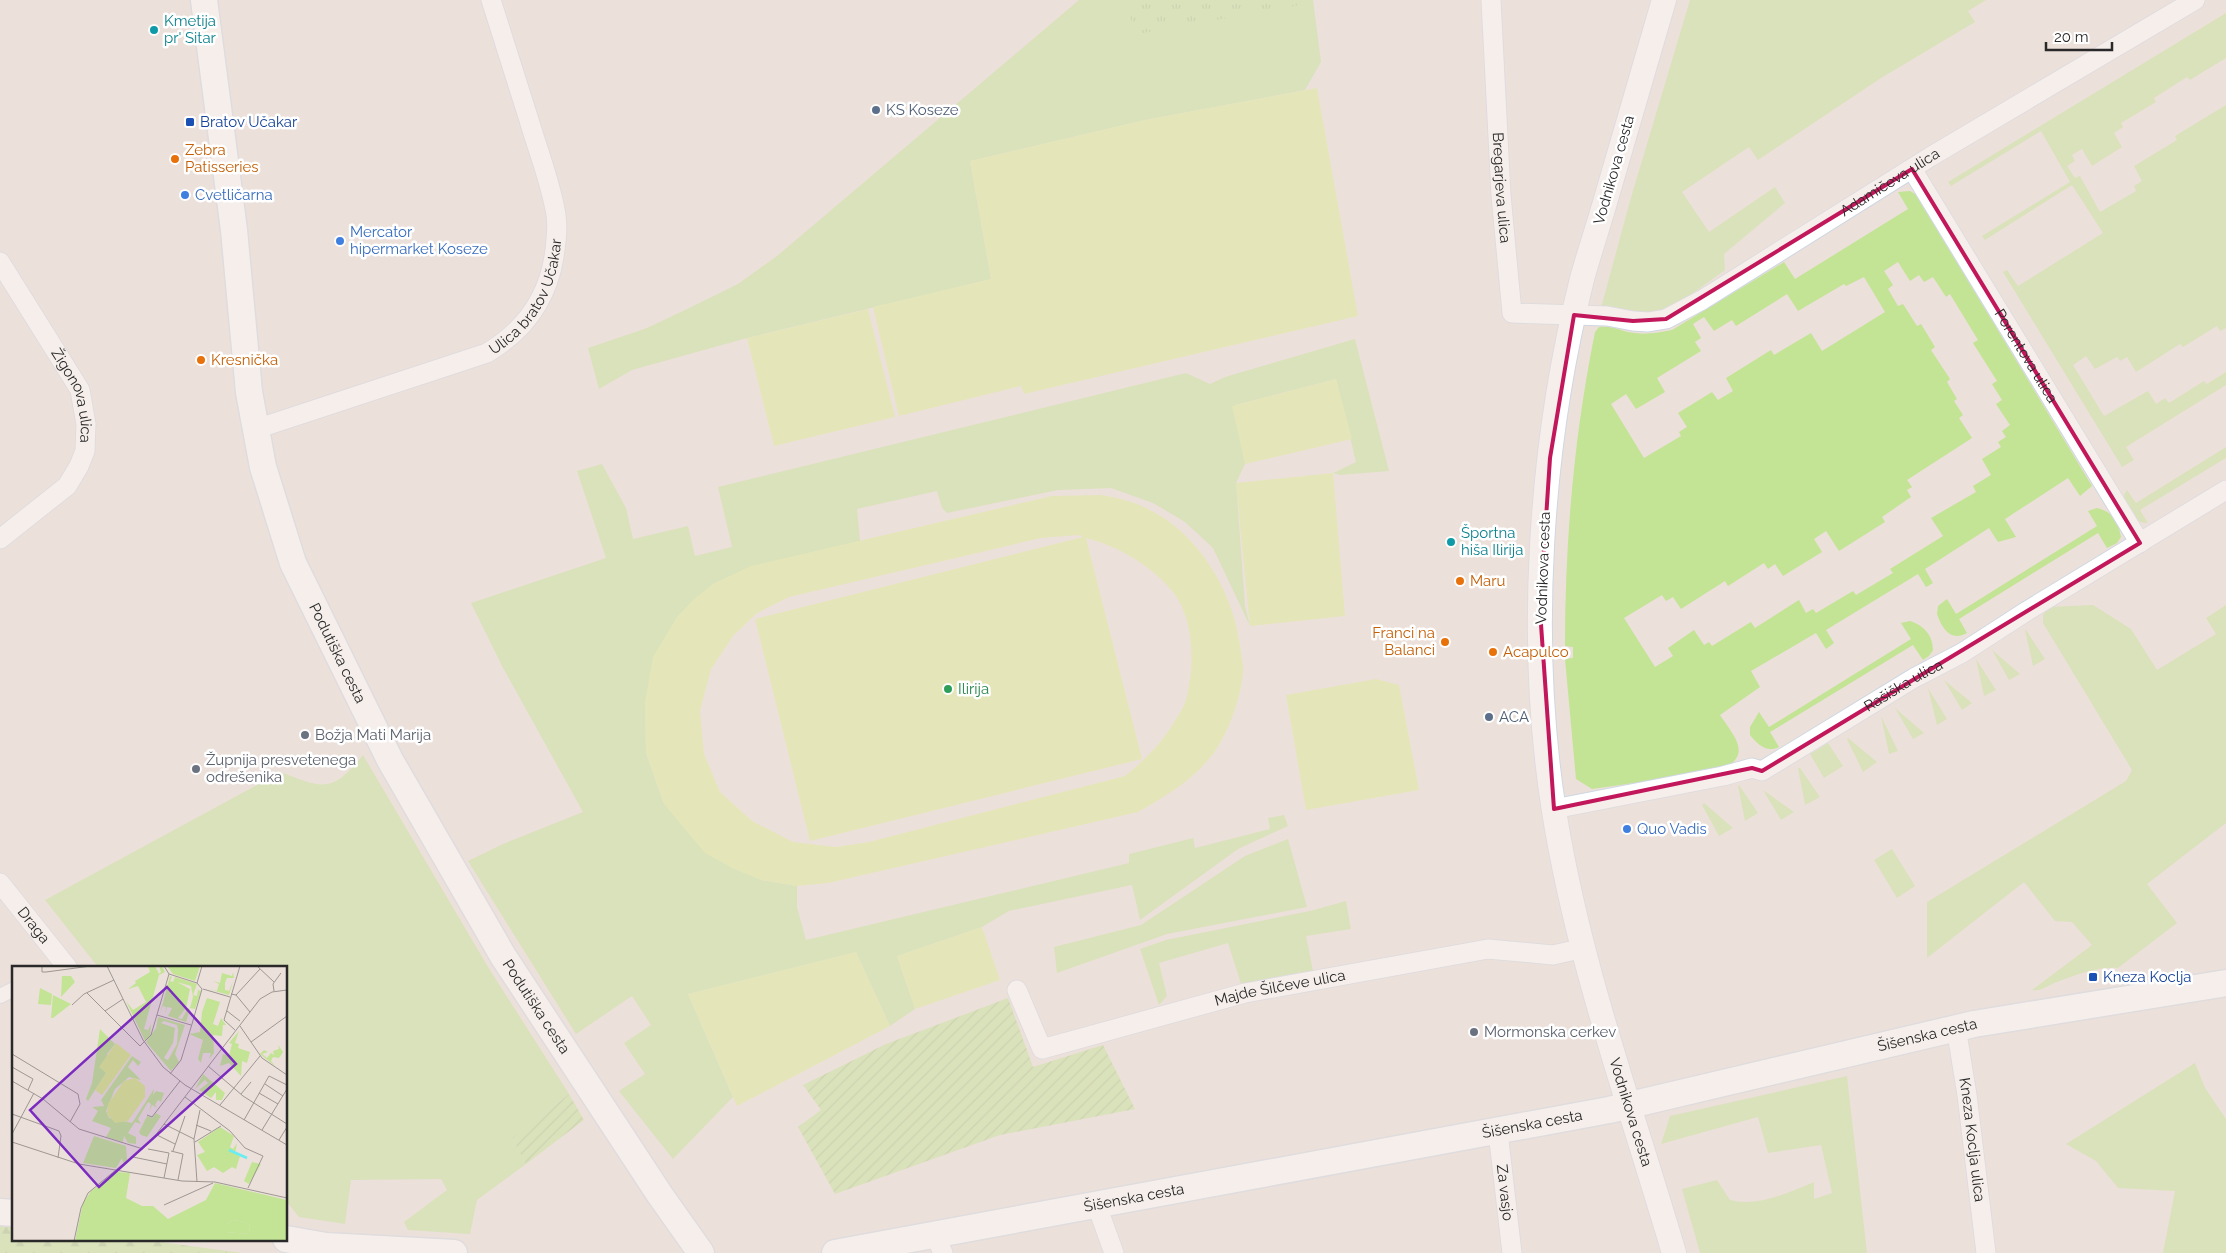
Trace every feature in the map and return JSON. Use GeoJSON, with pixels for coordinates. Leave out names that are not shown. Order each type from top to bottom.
{"type":"FeatureCollection","features":[{"type":"Feature","properties":{"kind":"main road","name":"Podutiška cesta"},"geometry":{"type":"LineString","coordinates":[[204,0],[234,230],[249,392],[263,467],[293,563],[390,760],[503,956],[660,1195],[701,1253]]}},
{"type":"Feature","properties":{"kind":"main road","name":"Šišenska cesta"},"geometry":{"type":"LineString","coordinates":[[835,1253],[939,1244],[1098,1206],[1629,1106],[1956,1027],[2226,983]]}},
{"type":"Feature","properties":{"kind":"main road"},"geometry":{"type":"LineString","coordinates":[[292,1241],[371,1251],[454,1253]]}},
{"type":"Feature","properties":{"kind":"street","name":"Ulica bratov Učakar"},"geometry":{"type":"LineString","coordinates":[[256,429],[487,354],[512,336],[536,307],[545,291],[552,268],[557,238],[556,217],[548,183],[491,0]]}},
{"type":"Feature","properties":{"kind":"street","name":"Bregarjeva ulica"},"geometry":{"type":"LineString","coordinates":[[1491,0],[1501,195],[1512,313],[1574,315]]}},
{"type":"Feature","properties":{"kind":"street","name":"Vodnikova cesta"},"geometry":{"type":"LineString","coordinates":[[1664,0],[1583,278],[1574,315],[1560,387],[1550,458],[1541,601],[1543,692],[1554,808],[1563,861],[1604,1026],[1674,1253]]}},
{"type":"Feature","properties":{"kind":"street","name":"Adamičeva ulica"},"geometry":{"type":"LineString","coordinates":[[1574,315],[1607,316],[1648,322],[1666,319],[1702,300],[1912,168],[2195,0]]}},
{"type":"Feature","properties":{"kind":"street","name":"Porentova ulica"},"geometry":{"type":"LineString","coordinates":[[1912,168],[2140,543]]}},
{"type":"Feature","properties":{"kind":"street","name":"Žigonova ulica"},"geometry":{"type":"LineString","coordinates":[[0,262],[80,390],[86,424],[85,450],[68,486],[0,539]]}},
{"type":"Feature","properties":{"kind":"street","name":"Rašiška ulica"},"geometry":{"type":"LineString","coordinates":[[1554,808],[1723,776],[1752,768],[1762,771],[1914,678],[1962,654],[2226,490]]}},
{"type":"Feature","properties":{"kind":"street","name":"Draga"},"geometry":{"type":"LineString","coordinates":[[0,883],[62,966]]}},
{"type":"Feature","properties":{"kind":"street","name":"Majde Šilčeve ulica"},"geometry":{"type":"LineString","coordinates":[[1016,990],[1042,1049],[1245,993],[1488,949],[1553,955],[1584,948]]}},
{"type":"Feature","properties":{"kind":"street"},"geometry":{"type":"LineString","coordinates":[[0,996],[12,990]]}},
{"type":"Feature","properties":{"kind":"street","name":"Kneza Koclja ulica"},"geometry":{"type":"LineString","coordinates":[[1956,1027],[1967,1095],[1986,1253]]}},
{"type":"Feature","properties":{"kind":"street","name":"Za vasjo"},"geometry":{"type":"LineString","coordinates":[[1498,1132],[1512,1253]]}},
{"type":"Feature","properties":{"kind":"street"},"geometry":{"type":"LineString","coordinates":[[1098,1206],[1114,1253]]}},
{"type":"Feature","properties":{"kind":"highlighted area"},"geometry":{"type":"Polygon","coordinates":[[[1912,169],[2140,543],[1762,771],[1752,768],[1554,809],[1540,610],[1550,458],[1574,315],[1633,321],[1666,319],[1912,169]]]}},
{"type":"Feature","properties":{"kind":"green space"},"geometry":{"type":"Polygon","coordinates":[[[1079,0],[1313,0],[1321,62],[1305,90],[1145,120],[970,161],[991,279],[747,338],[632,370],[599,389],[588,348],[647,328],[738,284],[777,256],[1079,0]]]}},
{"type":"Feature","properties":{"kind":"green space"},"geometry":{"type":"Polygon","coordinates":[[[1139,0],[1310,0],[1310,3],[1137,34],[1128,12],[1139,0]]]}},
{"type":"Feature","properties":{"kind":"green space"},"geometry":{"type":"Polygon","coordinates":[[[1690,0],[1986,0],[1968,11],[1975,22],[1881,78],[1758,160],[1749,147],[1682,192],[1709,232],[1775,187],[1785,203],[1724,254],[1725,270],[1668,311],[1639,314],[1601,308],[1630,201],[1690,0]]]}},
{"type":"Feature","properties":{"kind":"green space"},"geometry":{"type":"Polygon","coordinates":[[[2226,13],[2226,58],[2190,80],[2187,77],[2154,98],[2156,102],[2121,123],[2123,127],[2114,133],[2122,147],[2092,166],[2082,149],[2072,155],[2075,161],[2067,166],[2075,178],[2080,176],[2100,212],[2136,191],[2134,186],[2142,181],[2134,166],[2177,140],[2175,136],[2226,105],[2226,328],[2220,331],[2217,326],[2183,347],[2180,344],[2136,372],[2127,357],[2120,361],[2117,357],[2095,369],[2086,356],[2073,365],[2104,416],[2148,391],[2156,404],[2165,398],[2169,403],[2204,381],[2207,384],[2226,372],[2226,385],[2126,447],[2134,460],[2122,467],[2003,272],[2007,270],[2018,286],[2103,233],[2072,185],[1985,240],[1982,236],[2070,182],[2041,131],[1951,186],[1948,182],[2226,13]]]}},
{"type":"Feature","properties":{"kind":"green space"},"geometry":{"type":"Polygon","coordinates":[[[1317,88],[1358,316],[1024,394],[1021,386],[899,416],[873,307],[991,279],[970,161],[1145,120],[1317,88]]]}},
{"type":"Feature","properties":{"kind":"green space"},"geometry":{"type":"Polygon","coordinates":[[[1910,191],[1919,200],[2092,486],[2080,496],[2068,478],[2005,519],[2016,537],[1998,542],[1989,528],[1925,569],[1933,583],[1926,587],[1918,574],[1826,630],[1834,643],[1826,649],[1816,633],[1751,671],[1760,687],[1720,715],[1736,739],[1738,746],[1736,759],[1729,765],[1719,771],[1592,789],[1576,779],[1565,659],[1573,658],[1573,647],[1565,646],[1565,606],[1569,527],[1576,449],[1595,332],[1599,327],[1640,334],[1672,330],[1784,262],[1795,279],[1908,209],[1898,192],[1910,191]],[[1898,262],[1884,271],[1893,285],[1888,289],[1898,306],[1903,304],[1917,326],[1921,324],[1935,347],[1931,350],[1950,379],[1947,382],[1957,399],[1954,401],[1963,415],[1959,418],[1972,438],[1907,480],[1912,487],[1907,490],[1911,497],[1882,517],[1885,522],[1839,551],[1826,531],[1814,539],[1822,552],[1783,576],[1775,564],[1768,569],[1764,563],[1728,586],[1725,581],[1681,609],[1673,597],[1666,601],[1662,595],[1624,618],[1655,667],[1673,656],[1668,648],[1694,630],[1704,645],[1709,642],[1712,646],[1751,622],[1755,628],[1799,600],[1806,613],[1813,609],[1816,613],[1853,591],[1856,595],[1893,573],[1890,569],[1943,536],[1931,518],[1976,492],[1973,486],[1991,475],[1982,459],[2001,447],[1998,442],[2006,437],[2002,431],[2010,425],[1996,404],[2002,400],[1992,384],[1997,381],[1973,343],[1978,340],[1950,294],[1946,297],[1933,277],[1924,282],[1919,275],[1910,281],[1898,262]],[[1864,277],[1846,286],[1844,284],[1798,311],[1787,294],[1736,326],[1732,320],[1714,331],[1704,317],[1693,324],[1701,338],[1695,342],[1701,351],[1657,378],[1665,392],[1636,409],[1626,394],[1611,404],[1644,458],[1681,436],[1679,432],[1687,427],[1678,413],[1712,392],[1718,400],[1733,391],[1726,378],[1771,350],[1774,355],[1811,333],[1822,351],[1885,312],[1864,277]]]}},
{"type":"Feature","properties":{"kind":"green space"},"geometry":{"type":"Polygon","coordinates":[[[868,309],[895,417],[774,446],[747,338],[868,309]]]}},
{"type":"Feature","properties":{"kind":"green space"},"geometry":{"type":"Polygon","coordinates":[[[1355,339],[1389,471],[1340,475],[1333,473],[1356,462],[1336,379],[1235,405],[1245,464],[1236,483],[1245,606],[1250,626],[1213,548],[1185,522],[1153,503],[1111,488],[1058,490],[947,513],[942,508],[937,491],[857,509],[860,541],[751,567],[713,584],[677,617],[645,702],[646,753],[664,804],[761,880],[797,886],[797,907],[806,940],[1129,863],[1129,854],[1193,838],[1195,848],[1270,829],[1268,818],[1284,815],[1288,826],[1238,849],[1140,920],[1132,885],[1009,911],[982,927],[897,956],[915,1009],[890,1026],[856,952],[688,994],[733,1097],[673,1159],[619,1091],[645,1074],[624,1043],[651,1025],[632,996],[576,1034],[468,861],[503,844],[583,812],[502,666],[471,603],[606,558],[577,471],[602,464],[626,508],[633,539],[688,526],[695,556],[732,547],[718,487],[1186,373],[1210,384],[1225,377],[1355,339]]]}},
{"type":"Feature","properties":{"kind":"green space"},"geometry":{"type":"Polygon","coordinates":[[[1336,379],[1352,439],[1245,464],[1232,406],[1336,379]]]}},
{"type":"Feature","properties":{"kind":"green space"},"geometry":{"type":"Polygon","coordinates":[[[2226,447],[2226,458],[2140,510],[2148,523],[2138,521],[2131,514],[2126,505],[2124,495],[2127,490],[2136,503],[2226,447]]]}},
{"type":"Feature","properties":{"kind":"green space"},"geometry":{"type":"Polygon","coordinates":[[[1333,473],[1345,616],[1250,626],[1236,483],[1333,473]]]}},
{"type":"Feature","properties":{"kind":"green space"},"geometry":{"type":"Polygon","coordinates":[[[1102,495],[1146,508],[1182,532],[1210,565],[1221,584],[1236,625],[1243,673],[1240,693],[1227,731],[1217,748],[1201,768],[1182,785],[1138,812],[828,883],[797,886],[761,880],[732,868],[705,853],[664,804],[646,753],[645,702],[653,657],[677,617],[693,600],[713,584],[751,566],[1052,496],[1102,495]],[[1079,535],[1041,538],[789,597],[757,613],[733,636],[711,669],[700,711],[704,754],[720,792],[752,821],[793,842],[836,847],[869,842],[1125,776],[1147,757],[1159,743],[1171,728],[1183,707],[1190,676],[1191,646],[1186,616],[1173,592],[1145,566],[1110,546],[1086,538],[1142,759],[810,841],[755,619],[1083,537],[1079,535]]]}},
{"type":"Feature","properties":{"kind":"green space"},"geometry":{"type":"Polygon","coordinates":[[[2097,508],[2107,512],[2114,518],[2121,537],[2117,543],[2107,548],[2098,533],[1959,619],[1967,633],[1956,636],[1944,629],[1937,614],[1938,606],[1947,599],[1956,614],[2097,526],[2088,511],[2097,508]]]}},
{"type":"Feature","properties":{"kind":"green space"},"geometry":{"type":"Polygon","coordinates":[[[2093,605],[2131,629],[2157,670],[2216,634],[2206,618],[2226,605],[2226,823],[2147,884],[2177,923],[2118,968],[2103,968],[2087,972],[2041,989],[2032,990],[2092,945],[2072,922],[2055,921],[2024,882],[1927,958],[1927,902],[2126,781],[2132,770],[2043,623],[2043,615],[2049,607],[2093,605]]]}},
{"type":"Feature","properties":{"kind":"green space"},"geometry":{"type":"Polygon","coordinates":[[[1910,621],[1919,625],[1929,635],[1933,650],[1929,656],[1923,660],[1913,645],[1770,732],[1779,747],[1775,749],[1763,747],[1750,735],[1750,727],[1759,712],[1769,727],[1911,639],[1901,623],[1910,621]]]}},
{"type":"Feature","properties":{"kind":"green space"},"geometry":{"type":"Polygon","coordinates":[[[2025,630],[2045,659],[2033,666],[2025,630]]]}},
{"type":"Feature","properties":{"kind":"green space"},"geometry":{"type":"Polygon","coordinates":[[[1992,650],[2020,674],[2009,680],[1992,650]]]}},
{"type":"Feature","properties":{"kind":"green space"},"geometry":{"type":"Polygon","coordinates":[[[1976,659],[1996,690],[1984,696],[1976,659]]]}},
{"type":"Feature","properties":{"kind":"green space"},"geometry":{"type":"Polygon","coordinates":[[[1376,679],[1399,685],[1419,790],[1306,810],[1286,695],[1376,679]]]}},
{"type":"Feature","properties":{"kind":"green space"},"geometry":{"type":"Polygon","coordinates":[[[1944,680],[1972,703],[1962,710],[1944,680]]]}},
{"type":"Feature","properties":{"kind":"green space"},"geometry":{"type":"Polygon","coordinates":[[[1928,688],[1947,719],[1937,725],[1928,688]]]}},
{"type":"Feature","properties":{"kind":"green space"},"geometry":{"type":"Polygon","coordinates":[[[1895,708],[1924,733],[1913,739],[1895,708]]]}},
{"type":"Feature","properties":{"kind":"green space"},"geometry":{"type":"Polygon","coordinates":[[[1881,716],[1898,751],[1889,754],[1881,716]]]}},
{"type":"Feature","properties":{"kind":"green space"},"geometry":{"type":"Polygon","coordinates":[[[1848,738],[1877,762],[1863,772],[1848,738]]]}},
{"type":"Feature","properties":{"kind":"green space"},"geometry":{"type":"Polygon","coordinates":[[[1828,743],[1843,766],[1824,778],[1810,754],[1828,743]]]}},
{"type":"Feature","properties":{"kind":"green space"},"geometry":{"type":"Polygon","coordinates":[[[363,755],[488,967],[569,1094],[512,1138],[526,1164],[477,1200],[470,1234],[408,1230],[404,1222],[447,1190],[441,1179],[351,1180],[345,1224],[299,1217],[288,1203],[288,966],[97,966],[45,900],[281,772],[307,782],[326,784],[335,782],[353,767],[363,755]]]}},
{"type":"Feature","properties":{"kind":"green space"},"geometry":{"type":"Polygon","coordinates":[[[1798,768],[1800,768],[1820,797],[1805,805],[1798,768]]]}},
{"type":"Feature","properties":{"kind":"green space"},"geometry":{"type":"Polygon","coordinates":[[[1738,786],[1758,813],[1745,821],[1738,786]]]}},
{"type":"Feature","properties":{"kind":"green space"},"geometry":{"type":"Polygon","coordinates":[[[1763,790],[1794,812],[1781,820],[1763,790]]]}},
{"type":"Feature","properties":{"kind":"green space"},"geometry":{"type":"Polygon","coordinates":[[[1704,803],[1733,828],[1719,836],[1702,805],[1704,803]]]}},
{"type":"Feature","properties":{"kind":"green space"},"geometry":{"type":"Polygon","coordinates":[[[1288,839],[1307,907],[1167,934],[1057,973],[1054,947],[1141,925],[1245,856],[1288,839]]]}},
{"type":"Feature","properties":{"kind":"green space"},"geometry":{"type":"Polygon","coordinates":[[[1892,849],[1915,886],[1897,898],[1874,860],[1892,849]]]}},
{"type":"Feature","properties":{"kind":"green space"},"geometry":{"type":"Polygon","coordinates":[[[1346,901],[1351,929],[1306,936],[1313,971],[1242,987],[1228,943],[1159,963],[1167,996],[1159,1005],[1140,949],[1166,940],[1310,911],[1346,901]]]}},
{"type":"Feature","properties":{"kind":"green space"},"geometry":{"type":"Polygon","coordinates":[[[982,927],[1000,980],[915,1009],[897,956],[982,927]]]}},
{"type":"Feature","properties":{"kind":"green space"},"geometry":{"type":"Polygon","coordinates":[[[856,952],[890,1026],[737,1106],[688,994],[856,952]]]}},
{"type":"Feature","properties":{"kind":"green space"},"geometry":{"type":"Polygon","coordinates":[[[1008,998],[1033,1067],[1103,1045],[1135,1109],[1000,1135],[835,1194],[798,1127],[821,1110],[803,1085],[886,1044],[1008,998]]]}},
{"type":"Feature","properties":{"kind":"green space"},"geometry":{"type":"Polygon","coordinates":[[[2195,1063],[2205,1088],[2226,1119],[2226,1253],[2163,1253],[2175,1191],[2118,1188],[2096,1161],[2066,1144],[2195,1063]]]}},
{"type":"Feature","properties":{"kind":"green space"},"geometry":{"type":"Polygon","coordinates":[[[1847,1076],[1867,1253],[1700,1253],[1682,1189],[1717,1180],[1730,1200],[1740,1202],[1772,1198],[1814,1182],[1814,1199],[1832,1193],[1821,1145],[1768,1153],[1758,1117],[1661,1144],[1670,1116],[1847,1076]]]}},
{"type":"Feature","properties":{"kind":"green space"},"geometry":{"type":"Polygon","coordinates":[[[569,1094],[584,1120],[526,1164],[512,1138],[569,1094]]]}},
{"type":"Feature","properties":{"kind":"green space"},"geometry":{"type":"Polygon","coordinates":[[[0,1226],[12,1227],[12,1240],[145,1240],[242,1253],[0,1253],[0,1226]]]}},
{"type":"Feature","properties":{"kind":"place","name":"Kmetija pr' Sitar"},"geometry":{"type":"Point","coordinates":[154,30]}},
{"type":"Feature","properties":{"kind":"place","name":"KS Koseze"},"geometry":{"type":"Point","coordinates":[876,110]}},
{"type":"Feature","properties":{"kind":"place","name":"Bratov Učakar"},"geometry":{"type":"Point","coordinates":[190,122]}},
{"type":"Feature","properties":{"kind":"place","name":"Zebra Patisseries"},"geometry":{"type":"Point","coordinates":[175,159]}},
{"type":"Feature","properties":{"kind":"place","name":"Cvetličarna"},"geometry":{"type":"Point","coordinates":[185,195]}},
{"type":"Feature","properties":{"kind":"place","name":"Mercator hipermarket Koseze"},"geometry":{"type":"Point","coordinates":[340,241]}},
{"type":"Feature","properties":{"kind":"place","name":"Kresnička"},"geometry":{"type":"Point","coordinates":[201,360]}},
{"type":"Feature","properties":{"kind":"place","name":"Športna hiša Ilirija"},"geometry":{"type":"Point","coordinates":[1451,542]}},
{"type":"Feature","properties":{"kind":"place","name":"Maru"},"geometry":{"type":"Point","coordinates":[1460,581]}},
{"type":"Feature","properties":{"kind":"place","name":"Franci na Balanci"},"geometry":{"type":"Point","coordinates":[1445,642]}},
{"type":"Feature","properties":{"kind":"place","name":"Acapulco"},"geometry":{"type":"Point","coordinates":[1493,652]}},
{"type":"Feature","properties":{"kind":"place","name":"Ilirija"},"geometry":{"type":"Point","coordinates":[948,689]}},
{"type":"Feature","properties":{"kind":"place","name":"ACA"},"geometry":{"type":"Point","coordinates":[1489,717]}},
{"type":"Feature","properties":{"kind":"place","name":"Božja Mati Marija"},"geometry":{"type":"Point","coordinates":[305,735]}},
{"type":"Feature","properties":{"kind":"place","name":"Župnija presvetenega odrešenika"},"geometry":{"type":"Point","coordinates":[196,769]}},
{"type":"Feature","properties":{"kind":"place","name":"Quo Vadis"},"geometry":{"type":"Point","coordinates":[1627,829]}},
{"type":"Feature","properties":{"kind":"place","name":"Kneza Koclja"},"geometry":{"type":"Point","coordinates":[2093,977]}},
{"type":"Feature","properties":{"kind":"place","name":"Mormonska cerkev"},"geometry":{"type":"Point","coordinates":[1474,1032]}}]}
